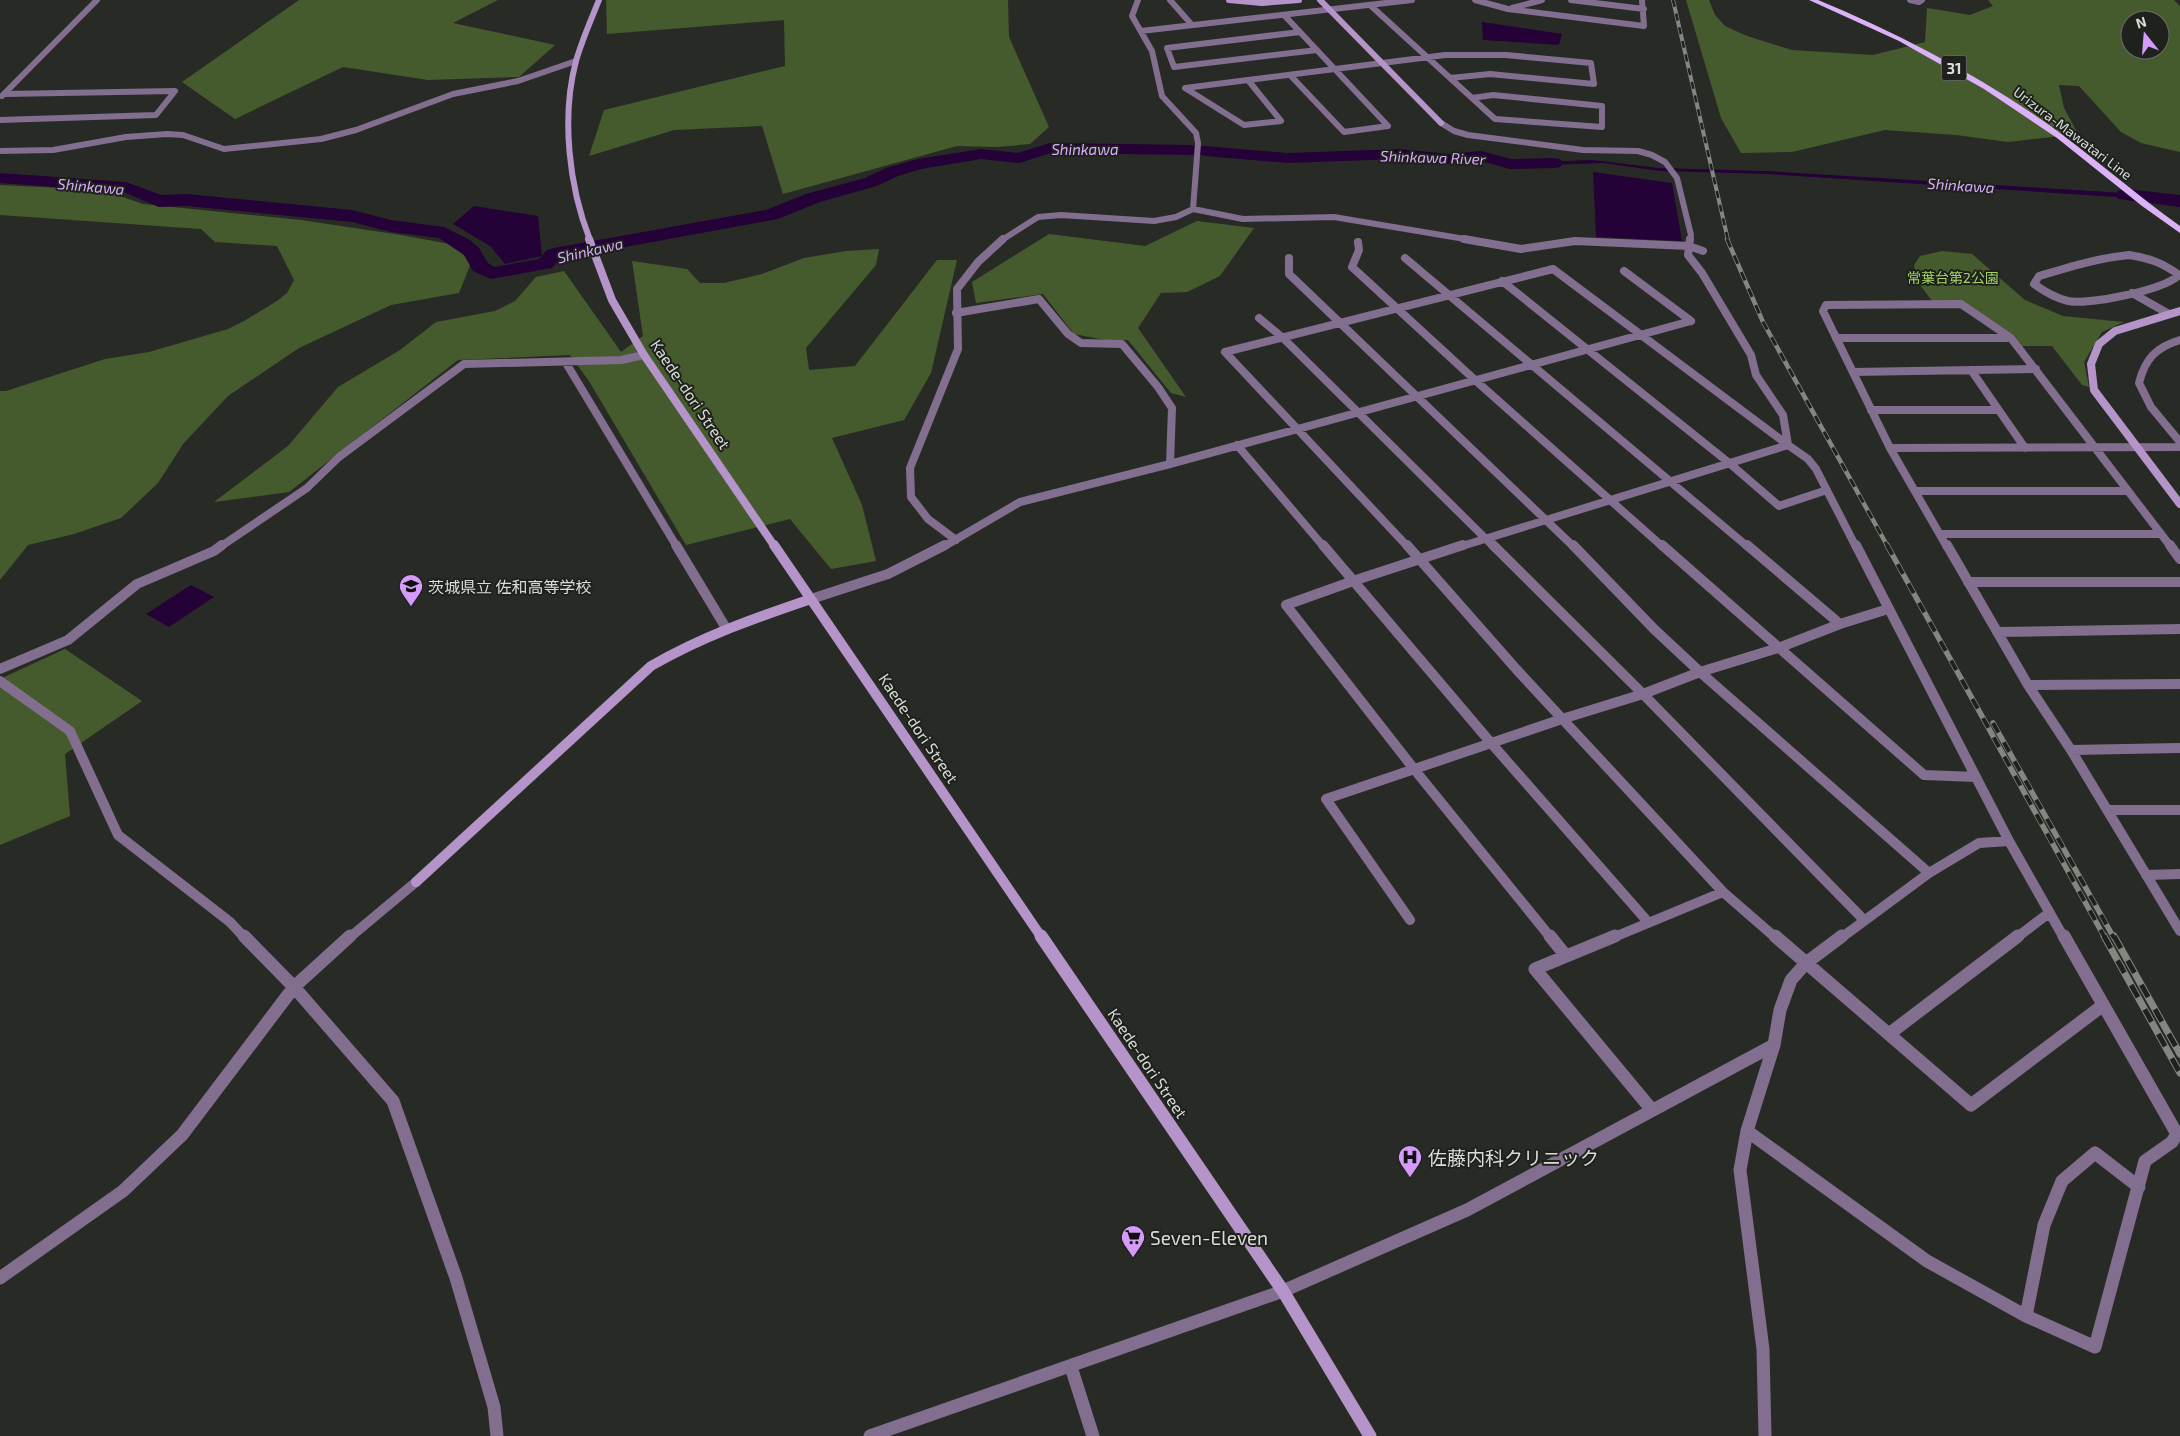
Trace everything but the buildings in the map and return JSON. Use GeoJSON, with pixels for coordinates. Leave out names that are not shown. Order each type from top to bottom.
{"type":"FeatureCollection","features":[{"type":"Feature","properties":{"kind":"main road","name":"Urizura-Mawatari Line"},"geometry":{"type":"LineString","coordinates":[[1812,0],[1859,19],[1924,51],[2001,97],[2044,125],[2180,230]]}},
{"type":"Feature","properties":{"kind":"street"},"geometry":{"type":"LineString","coordinates":[[2,97],[97,0]]}},
{"type":"Feature","properties":{"kind":"street","name":"Kaede-dori Street"},"geometry":{"type":"LineString","coordinates":[[598,0],[576,61],[569,105],[571,171],[576,201],[615,306],[644,355],[1283,1291],[1370,1436]]}},
{"type":"Feature","properties":{"kind":"street"},"geometry":{"type":"LineString","coordinates":[[1138,0],[1132,16],[1152,51],[1155,73],[1162,96],[1196,133],[1198,143],[1193,209]]}},
{"type":"Feature","properties":{"kind":"street"},"geometry":{"type":"LineString","coordinates":[[1170,0],[1192,25]]}},
{"type":"Feature","properties":{"kind":"street"},"geometry":{"type":"LineString","coordinates":[[1229,0],[1262,3],[1299,0]]}},
{"type":"Feature","properties":{"kind":"street"},"geometry":{"type":"LineString","coordinates":[[1320,0],[1441,123],[1454,131],[1468,135],[1583,150],[1638,151],[1652,155],[1665,162],[1677,178],[1691,235],[1688,255],[1702,273],[1751,355],[1756,375],[1783,415],[1788,445]]}},
{"type":"Feature","properties":{"kind":"street"},"geometry":{"type":"LineString","coordinates":[[1141,31],[1412,0]]}},
{"type":"Feature","properties":{"kind":"street"},"geometry":{"type":"LineString","coordinates":[[1476,0],[1508,9],[1644,26],[1642,0]]}},
{"type":"Feature","properties":{"kind":"street"},"geometry":{"type":"LineString","coordinates":[[1508,9],[1542,0]]}},
{"type":"Feature","properties":{"kind":"street"},"geometry":{"type":"LineString","coordinates":[[1571,0],[1644,9]]}},
{"type":"Feature","properties":{"kind":"street"},"geometry":{"type":"LineString","coordinates":[[1910,0],[1920,2],[1922,0]]}},
{"type":"Feature","properties":{"kind":"street"},"geometry":{"type":"LineString","coordinates":[[1370,5],[1429,57],[1471,98],[1495,119],[1602,127],[1602,106],[1493,96],[1471,98]]}},
{"type":"Feature","properties":{"kind":"street"},"geometry":{"type":"LineString","coordinates":[[1284,15],[1388,126],[1344,132],[1290,75]]}},
{"type":"Feature","properties":{"kind":"street"},"geometry":{"type":"LineString","coordinates":[[1300,32],[1167,48],[1174,68],[1317,50]]}},
{"type":"Feature","properties":{"kind":"street"},"geometry":{"type":"LineString","coordinates":[[1248,80],[1281,121],[1244,125],[1235,122],[1223,111],[1185,88],[1429,57],[1474,53],[1591,63],[1594,84],[1490,74],[1450,78]]}},
{"type":"Feature","properties":{"kind":"street"},"geometry":{"type":"LineString","coordinates":[[0,151],[53,150],[126,137],[167,134],[183,135],[224,149],[321,139],[356,130],[453,94],[518,80],[576,61]]}},
{"type":"Feature","properties":{"kind":"street"},"geometry":{"type":"LineString","coordinates":[[0,120],[156,115],[174,91],[2,97]]}},
{"type":"Feature","properties":{"kind":"street"},"geometry":{"type":"LineString","coordinates":[[956,540],[928,519],[910,497],[910,468],[958,349],[957,289],[978,262],[1030,220],[1048,215],[1061,215],[1154,221],[1176,217],[1193,209],[1243,219],[1334,217],[1521,249],[1575,241],[1689,246],[1703,251]]}},
{"type":"Feature","properties":{"kind":"street"},"geometry":{"type":"LineString","coordinates":[[1358,242],[1359,250],[1352,267],[1475,380],[1924,775],[1976,777]]}},
{"type":"Feature","properties":{"kind":"street"},"geometry":{"type":"LineString","coordinates":[[2132,292],[2173,281],[2179,274],[2170,266],[2157,259],[2135,254],[2116,256],[2038,276],[2034,284],[2045,294],[2068,302],[2089,302],[2132,292],[2168,314]]}},
{"type":"Feature","properties":{"kind":"street"},"geometry":{"type":"LineString","coordinates":[[1289,258],[1289,274],[1548,520],[1654,629],[1700,672],[1929,873]]}},
{"type":"Feature","properties":{"kind":"street"},"geometry":{"type":"LineString","coordinates":[[1405,258],[1840,624]]}},
{"type":"Feature","properties":{"kind":"street"},"geometry":{"type":"LineString","coordinates":[[1747,1131],[1927,1261],[2026,1316],[2095,1346],[2146,1161],[2172,1142],[2177,1134],[2008,841],[1817,468],[1806,456],[1788,445],[1639,335],[1553,269],[1224,352],[1299,429],[1420,559],[1562,719],[1723,892],[1971,1105],[2102,1006]]}},
{"type":"Feature","properties":{"kind":"street"},"geometry":{"type":"LineString","coordinates":[[0,1278],[122,1190],[182,1135],[294,987],[341,944],[416,882],[651,666],[680,649],[726,628],[888,574],[956,540],[1020,502],[1170,464],[1691,321],[1624,271]]}},
{"type":"Feature","properties":{"kind":"street"},"geometry":{"type":"LineString","coordinates":[[1502,281],[1728,462],[1779,506],[1827,490]]}},
{"type":"Feature","properties":{"kind":"street"},"geometry":{"type":"LineString","coordinates":[[956,313],[1039,300],[1068,334],[1081,343],[1122,344],[1158,387],[1172,408],[1170,464]]}},
{"type":"Feature","properties":{"kind":"street"},"geometry":{"type":"LineString","coordinates":[[2180,559],[2011,338],[1961,304],[1826,305],[1822,311],[1890,448],[2028,685],[2071,750],[2180,931]]}},
{"type":"Feature","properties":{"kind":"street"},"geometry":{"type":"LineString","coordinates":[[2180,311],[2115,331],[2099,344],[2091,364],[2094,390],[2180,504]]}},
{"type":"Feature","properties":{"kind":"street"},"geometry":{"type":"LineString","coordinates":[[1259,318],[1283,338],[1643,694],[1864,920]]}},
{"type":"Feature","properties":{"kind":"street"},"geometry":{"type":"LineString","coordinates":[[1836,338],[2011,338]]}},
{"type":"Feature","properties":{"kind":"street"},"geometry":{"type":"LineString","coordinates":[[2180,340],[2158,348],[2147,358],[2139,383],[2151,407],[2180,442]]}},
{"type":"Feature","properties":{"kind":"street"},"geometry":{"type":"LineString","coordinates":[[0,669],[68,640],[138,584],[214,551],[306,488],[339,457],[464,364],[566,363],[621,360],[644,355]]}},
{"type":"Feature","properties":{"kind":"street"},"geometry":{"type":"LineString","coordinates":[[566,363],[726,628]]}},
{"type":"Feature","properties":{"kind":"street"},"geometry":{"type":"LineString","coordinates":[[1971,370],[2025,448]]}},
{"type":"Feature","properties":{"kind":"street"},"geometry":{"type":"LineString","coordinates":[[1852,372],[2036,370]]}},
{"type":"Feature","properties":{"kind":"street"},"geometry":{"type":"LineString","coordinates":[[1871,410],[1998,410]]}},
{"type":"Feature","properties":{"kind":"street"},"geometry":{"type":"LineString","coordinates":[[1237,445],[1491,743],[1648,922]]}},
{"type":"Feature","properties":{"kind":"street"},"geometry":{"type":"LineString","coordinates":[[1566,956],[1414,770],[1286,605],[1352,580],[1612,500],[1728,462],[1788,445]]}},
{"type":"Feature","properties":{"kind":"street"},"geometry":{"type":"LineString","coordinates":[[1890,448],[2180,447]]}},
{"type":"Feature","properties":{"kind":"street"},"geometry":{"type":"LineString","coordinates":[[1915,491],[2128,491]]}},
{"type":"Feature","properties":{"kind":"street"},"geometry":{"type":"LineString","coordinates":[[1940,534],[2161,534]]}},
{"type":"Feature","properties":{"kind":"street"},"geometry":{"type":"LineString","coordinates":[[1968,582],[2180,582]]}},
{"type":"Feature","properties":{"kind":"street"},"geometry":{"type":"LineString","coordinates":[[1410,920],[1326,799],[1562,719],[1643,694],[1700,672],[1778,648],[1840,624],[1888,609]]}},
{"type":"Feature","properties":{"kind":"street"},"geometry":{"type":"LineString","coordinates":[[1998,632],[2180,629]]}},
{"type":"Feature","properties":{"kind":"street"},"geometry":{"type":"LineString","coordinates":[[0,681],[70,731],[118,835],[230,922],[294,987],[393,1101],[456,1278],[494,1407],[497,1436]]}},
{"type":"Feature","properties":{"kind":"street"},"geometry":{"type":"LineString","coordinates":[[2028,685],[2180,684]]}},
{"type":"Feature","properties":{"kind":"street"},"geometry":{"type":"LineString","coordinates":[[2071,750],[2180,748]]}},
{"type":"Feature","properties":{"kind":"street"},"geometry":{"type":"LineString","coordinates":[[2107,810],[2180,810]]}},
{"type":"Feature","properties":{"kind":"street"},"geometry":{"type":"LineString","coordinates":[[1765,1436],[1763,1349],[1740,1170],[1747,1131],[1774,1045],[1780,1010],[1791,980],[1806,963],[1929,873],[1979,843],[2008,841]]}},
{"type":"Feature","properties":{"kind":"street"},"geometry":{"type":"LineString","coordinates":[[2146,875],[2180,874]]}},
{"type":"Feature","properties":{"kind":"street"},"geometry":{"type":"LineString","coordinates":[[1652,1110],[1535,969],[1723,892]]}},
{"type":"Feature","properties":{"kind":"street"},"geometry":{"type":"LineString","coordinates":[[1889,1034],[2050,913]]}},
{"type":"Feature","properties":{"kind":"street"},"geometry":{"type":"LineString","coordinates":[[870,1436],[1283,1291],[1467,1210],[1774,1045]]}},
{"type":"Feature","properties":{"kind":"street"},"geometry":{"type":"LineString","coordinates":[[2026,1316],[2044,1225],[2062,1182],[2095,1153],[2139,1187]]}},
{"type":"Feature","properties":{"kind":"street"},"geometry":{"type":"LineString","coordinates":[[1071,1367],[1093,1436]]}},
{"type":"Feature","properties":{"kind":"green space"},"geometry":{"type":"Polygon","coordinates":[[[299,0],[498,0],[453,23],[555,45],[519,77],[428,80],[343,67],[235,119],[182,82],[299,0]]]}},
{"type":"Feature","properties":{"kind":"green space"},"geometry":{"type":"Polygon","coordinates":[[[606,0],[1008,0],[1009,37],[1049,127],[1030,144],[998,147],[957,146],[783,194],[762,126],[674,130],[589,156],[604,110],[785,66],[784,20],[607,34],[606,0]]]}},
{"type":"Feature","properties":{"kind":"green space"},"geometry":{"type":"Polygon","coordinates":[[[1686,0],[1709,0],[1715,15],[1725,26],[1747,36],[1792,50],[1873,55],[1925,42],[1927,8],[1970,15],[1993,6],[1988,0],[2174,0],[2180,6],[2180,152],[2141,143],[2121,132],[2079,86],[2059,85],[2064,108],[2078,134],[2008,142],[1956,135],[1885,130],[1792,152],[1741,153],[1721,118],[1686,0]]]}},
{"type":"Feature","properties":{"kind":"green space"},"geometry":{"type":"Polygon","coordinates":[[[0,185],[102,190],[143,204],[301,220],[401,235],[455,245],[471,263],[459,293],[391,305],[299,348],[228,396],[183,444],[158,483],[121,518],[74,534],[28,545],[0,580],[0,391],[6,391],[105,359],[149,352],[228,329],[277,301],[287,293],[294,280],[277,246],[215,242],[201,229],[0,215],[0,185]]]}},
{"type":"Feature","properties":{"kind":"green space"},"geometry":{"type":"Polygon","coordinates":[[[1197,221],[1254,228],[1220,276],[1187,292],[1161,293],[1138,328],[1186,397],[1171,393],[1128,340],[1105,340],[1074,334],[1043,294],[976,303],[972,282],[1049,234],[1145,246],[1197,221]]]}},
{"type":"Feature","properties":{"kind":"green space"},"geometry":{"type":"Polygon","coordinates":[[[879,249],[876,265],[806,348],[809,370],[855,366],[937,260],[957,260],[931,373],[904,420],[832,438],[862,505],[876,561],[831,569],[790,519],[686,545],[589,381],[570,355],[458,360],[289,492],[214,502],[288,446],[338,387],[400,350],[436,322],[495,311],[515,301],[536,277],[564,271],[621,352],[643,336],[632,261],[687,269],[700,283],[724,283],[762,274],[804,258],[846,251],[879,249]]]}},
{"type":"Feature","properties":{"kind":"green space","name":"常葉台第2公園"},"geometry":{"type":"Polygon","coordinates":[[[1942,251],[1972,254],[2025,300],[2063,316],[2124,322],[2102,332],[2084,362],[2089,387],[2082,385],[2052,346],[2022,346],[2015,336],[1963,302],[1932,301],[1917,281],[1914,265],[1920,256],[1942,251]]]}},
{"type":"Feature","properties":{"kind":"green space"},"geometry":{"type":"Polygon","coordinates":[[[65,649],[142,701],[65,754],[70,816],[0,845],[0,679],[65,649]]]}},
{"type":"Feature","properties":{"kind":"water"},"geometry":{"type":"Polygon","coordinates":[[[1482,22],[1562,34],[1559,45],[1483,40],[1482,22]]]}},
{"type":"Feature","properties":{"kind":"water"},"geometry":{"type":"Polygon","coordinates":[[[1592,160],[1659,168],[1766,171],[2140,194],[2161,197],[2162,200],[1767,174],[1660,171],[1603,163],[1517,166],[1517,163],[1592,160]]]}},
{"type":"Feature","properties":{"kind":"water"},"geometry":{"type":"Polygon","coordinates":[[[1593,172],[1672,183],[1682,241],[1596,237],[1593,172]]]}},
{"type":"Feature","properties":{"kind":"water"},"geometry":{"type":"Polygon","coordinates":[[[474,206],[538,216],[542,256],[505,264],[490,246],[453,224],[474,206]]]}},
{"type":"Feature","properties":{"kind":"water"},"geometry":{"type":"Polygon","coordinates":[[[191,585],[214,597],[169,627],[146,614],[191,585]]]}},
{"type":"Feature","properties":{"kind":"waterway","name":"Shinkawa"},"geometry":{"type":"LineString","coordinates":[[0,178],[126,187],[159,201],[187,200],[352,216],[391,226],[444,233],[463,244],[472,252],[480,267],[491,273],[545,264],[554,254],[771,215],[813,198],[871,182],[892,172],[918,164],[981,154],[1019,158],[1050,148],[1192,150]]}},
{"type":"Feature","properties":{"kind":"waterway","name":"Shinkawa River"},"geometry":{"type":"LineString","coordinates":[[1205,151],[1287,158],[1399,154],[1449,159],[1481,156],[1510,164],[1554,163]]}},
{"type":"Feature","properties":{"kind":"waterway","name":"Shinkawa"},"geometry":{"type":"LineString","coordinates":[[2125,195],[2180,201]]}},
{"type":"Feature","properties":{"kind":"railway"},"geometry":{"type":"LineString","coordinates":[[1673,0],[1728,240]]}},
{"type":"Feature","properties":{"kind":"railway"},"geometry":{"type":"LineString","coordinates":[[1727,239],[1763,322],[1888,547]]}},
{"type":"Feature","properties":{"kind":"railway"},"geometry":{"type":"LineString","coordinates":[[1887,545],[2105,938]]}},
{"type":"Feature","properties":{"kind":"railway"},"geometry":{"type":"LineString","coordinates":[[1993,723],[2114,938]]}},
{"type":"Feature","properties":{"kind":"railway"},"geometry":{"type":"LineString","coordinates":[[2104,936],[2180,1073]]}},
{"type":"Feature","properties":{"kind":"railway"},"geometry":{"type":"LineString","coordinates":[[2114,936],[2180,1054]]}},
{"type":"Feature","properties":{"kind":"place","name":"茨城県立 佐和高等学校"},"geometry":{"type":"Point","coordinates":[411,607]}},
{"type":"Feature","properties":{"kind":"place","name":"佐藤内科クリニック"},"geometry":{"type":"Point","coordinates":[1410,1178]}},
{"type":"Feature","properties":{"kind":"place","name":"Seven-Eleven"},"geometry":{"type":"Point","coordinates":[1133,1258]}}]}
